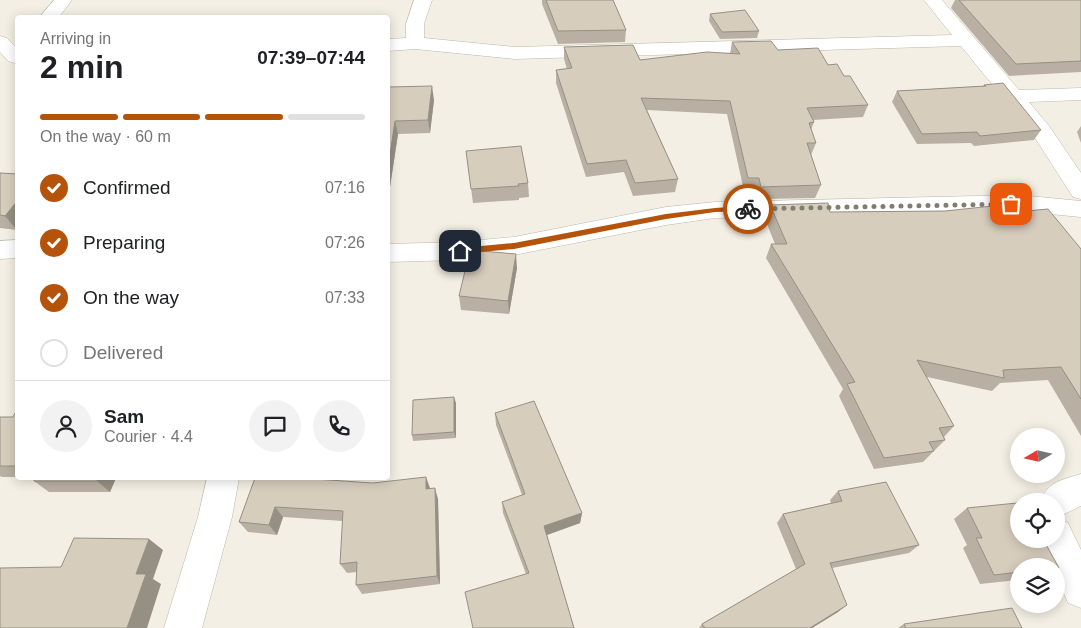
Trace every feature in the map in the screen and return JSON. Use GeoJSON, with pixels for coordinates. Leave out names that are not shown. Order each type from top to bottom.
{"type":"FeatureCollection","features":[{"type":"Feature","properties":{"kind":"street"},"geometry":{"type":"LineString","coordinates":[[50,15],[63,0]]}},
{"type":"Feature","properties":{"kind":"street"},"geometry":{"type":"LineString","coordinates":[[415,43],[415,24],[423,0]]}},
{"type":"Feature","properties":{"kind":"street"},"geometry":{"type":"LineString","coordinates":[[933,0],[1041,131],[1081,191]]}},
{"type":"Feature","properties":{"kind":"street"},"geometry":{"type":"LineString","coordinates":[[390,45],[415,43],[515,53],[966,40]]}},
{"type":"Feature","properties":{"kind":"street"},"geometry":{"type":"LineString","coordinates":[[1012,97],[1081,94]]}},
{"type":"Feature","properties":{"kind":"street"},"geometry":{"type":"LineString","coordinates":[[390,253],[460,251],[514,246],[666,216],[715,210],[976,204],[1029,204],[1081,209]]}},
{"type":"Feature","properties":{"kind":"street"},"geometry":{"type":"LineString","coordinates":[[0,250],[15,250]]}},
{"type":"Feature","properties":{"kind":"street"},"geometry":{"type":"LineString","coordinates":[[183,628],[215,517],[224,480]]}},
{"type":"Feature","properties":{"kind":"street"},"geometry":{"type":"LineString","coordinates":[[1065,494],[1081,490]]}},
{"type":"Feature","properties":{"kind":"street"},"geometry":{"type":"LineString","coordinates":[[1062,548],[1081,590]]}},
{"type":"Feature","properties":{"kind":"building"},"geometry":{"type":"Polygon","coordinates":[[[546,0],[613,0],[626,30],[558,31],[546,0]]]}},
{"type":"Feature","properties":{"kind":"building"},"geometry":{"type":"Polygon","coordinates":[[[959,0],[1081,0],[1081,61],[1016,64],[959,0]]]}},
{"type":"Feature","properties":{"kind":"building"},"geometry":{"type":"Polygon","coordinates":[[[745,10],[759,31],[722,32],[710,14],[745,10]]]}},
{"type":"Feature","properties":{"kind":"building"},"geometry":{"type":"Polygon","coordinates":[[[771,41],[778,50],[818,48],[828,65],[837,64],[844,76],[850,76],[868,105],[807,108],[814,122],[809,123],[816,143],[807,143],[821,185],[761,187],[759,178],[748,178],[730,101],[641,98],[678,179],[635,183],[626,160],[587,164],[556,70],[572,68],[564,47],[633,45],[640,60],[707,52],[740,54],[732,42],[771,41]]]}},
{"type":"Feature","properties":{"kind":"building"},"geometry":{"type":"Polygon","coordinates":[[[1003,83],[1041,130],[980,136],[977,132],[922,134],[897,91],[986,86],[984,85],[1003,83]]]}},
{"type":"Feature","properties":{"kind":"building"},"geometry":{"type":"Polygon","coordinates":[[[432,86],[428,120],[395,121],[390,155],[390,87],[432,86]]]}},
{"type":"Feature","properties":{"kind":"building"},"geometry":{"type":"Polygon","coordinates":[[[521,146],[528,183],[518,184],[519,186],[471,189],[466,151],[521,146]]]}},
{"type":"Feature","properties":{"kind":"building"},"geometry":{"type":"Polygon","coordinates":[[[0,173],[15,174],[15,204],[5,216],[0,215],[0,173]]]}},
{"type":"Feature","properties":{"kind":"building"},"geometry":{"type":"Polygon","coordinates":[[[828,203],[830,212],[945,211],[1021,203],[1027,211],[1048,209],[1081,249],[1081,399],[1061,367],[1003,370],[1004,378],[917,360],[954,426],[939,428],[945,440],[929,442],[934,451],[884,458],[847,384],[855,382],[771,244],[787,244],[770,205],[828,203]]]}},
{"type":"Feature","properties":{"kind":"building"},"geometry":{"type":"Polygon","coordinates":[[[470,250],[516,254],[508,301],[459,296],[470,250]]]}},
{"type":"Feature","properties":{"kind":"building"},"geometry":{"type":"Polygon","coordinates":[[[454,397],[454,432],[412,435],[413,400],[454,397]]]}},
{"type":"Feature","properties":{"kind":"building"},"geometry":{"type":"Polygon","coordinates":[[[534,401],[582,513],[544,526],[574,628],[473,628],[465,592],[529,573],[502,502],[525,494],[495,413],[534,401]]]}},
{"type":"Feature","properties":{"kind":"building"},"geometry":{"type":"Polygon","coordinates":[[[15,413],[15,466],[0,466],[0,417],[13,417],[15,413]]]}},
{"type":"Feature","properties":{"kind":"building"},"geometry":{"type":"Polygon","coordinates":[[[426,477],[426,489],[435,488],[437,576],[356,585],[357,562],[340,564],[343,511],[275,507],[269,525],[239,522],[254,480],[329,480],[373,483],[426,477]]]}},
{"type":"Feature","properties":{"kind":"building"},"geometry":{"type":"Polygon","coordinates":[[[34,480],[97,480],[97,481],[34,480]]]}},
{"type":"Feature","properties":{"kind":"building"},"geometry":{"type":"Polygon","coordinates":[[[886,482],[919,545],[830,563],[847,605],[810,628],[705,628],[702,624],[805,564],[783,514],[842,501],[838,491],[886,482]]]}},
{"type":"Feature","properties":{"kind":"building"},"geometry":{"type":"Polygon","coordinates":[[[1010,504],[1010,548],[1048,548],[1053,558],[1010,558],[1010,573],[994,575],[976,538],[982,538],[967,508],[1010,504]]]}},
{"type":"Feature","properties":{"kind":"building"},"geometry":{"type":"Polygon","coordinates":[[[74,538],[149,539],[136,574],[146,574],[127,628],[0,628],[0,568],[61,567],[74,538]]]}},
{"type":"Feature","properties":{"kind":"building"},"geometry":{"type":"Polygon","coordinates":[[[1010,608],[1010,613],[1014,613],[1022,628],[906,628],[904,624],[1010,608]]]}},
{"type":"Feature","properties":{"kind":"way so far"},"geometry":{"type":"LineString","coordinates":[[748,209],[1011,204]]}},
{"type":"Feature","properties":{"kind":"route"},"geometry":{"type":"LineString","coordinates":[[460,251],[514,246],[666,216],[715,210],[748,209]]}}]}
